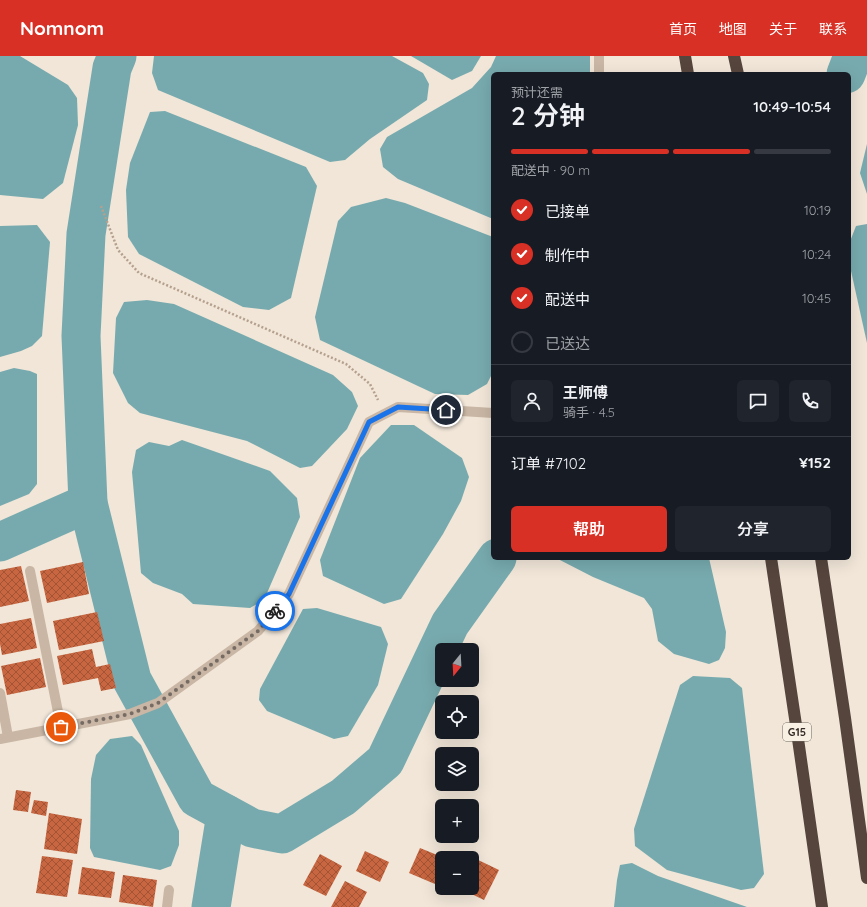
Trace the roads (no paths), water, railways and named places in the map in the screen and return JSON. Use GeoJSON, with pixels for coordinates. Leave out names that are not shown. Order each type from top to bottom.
{"type":"FeatureCollection","features":[{"type":"Feature","properties":{"kind":"highway"},"geometry":{"type":"LineString","coordinates":[[685,56],[688,72]]}},
{"type":"Feature","properties":{"kind":"highway"},"geometry":{"type":"LineString","coordinates":[[734,56],[738,72]]}},
{"type":"Feature","properties":{"kind":"highway","name":"G15"},"geometry":{"type":"LineString","coordinates":[[770,560],[822,907]]}},
{"type":"Feature","properties":{"kind":"highway"},"geometry":{"type":"LineString","coordinates":[[821,560],[867,878]]}},
{"type":"Feature","properties":{"kind":"street"},"geometry":{"type":"LineString","coordinates":[[599,56],[599,72]]}},
{"type":"Feature","properties":{"kind":"street"},"geometry":{"type":"LineString","coordinates":[[0,694],[4,738],[130,714],[158,703],[258,631],[289,594],[369,422],[398,407],[491,413]]}},
{"type":"Feature","properties":{"kind":"street"},"geometry":{"type":"LineString","coordinates":[[30,571],[61,727]]}},
{"type":"Feature","properties":{"kind":"street"},"geometry":{"type":"LineString","coordinates":[[167,907],[169,890]]}},
{"type":"Feature","properties":{"kind":"water"},"geometry":{"type":"Polygon","coordinates":[[[0,56],[20,56],[68,85],[77,98],[78,125],[63,183],[43,199],[0,195],[0,56]]]}},
{"type":"Feature","properties":{"kind":"water"},"geometry":{"type":"Polygon","coordinates":[[[154,56],[392,56],[423,73],[429,84],[427,100],[370,139],[345,160],[330,162],[158,90],[152,73],[154,56]]]}},
{"type":"Feature","properties":{"kind":"water"},"geometry":{"type":"Polygon","coordinates":[[[411,56],[481,56],[472,71],[452,80],[411,56]]]}},
{"type":"Feature","properties":{"kind":"water"},"geometry":{"type":"Polygon","coordinates":[[[496,56],[590,56],[590,72],[491,72],[491,218],[398,179],[383,167],[380,149],[387,137],[472,88],[491,67],[496,56]]]}},
{"type":"Feature","properties":{"kind":"water"},"geometry":{"type":"Polygon","coordinates":[[[165,111],[306,167],[317,186],[291,298],[269,310],[243,307],[139,254],[128,237],[126,190],[130,163],[150,112],[165,111]]]}},
{"type":"Feature","properties":{"kind":"water"},"geometry":{"type":"Polygon","coordinates":[[[867,144],[867,194],[860,173],[867,144]]]}},
{"type":"Feature","properties":{"kind":"water"},"geometry":{"type":"Polygon","coordinates":[[[386,198],[405,203],[491,236],[491,376],[487,384],[468,395],[435,394],[320,340],[315,317],[338,221],[351,207],[386,198]]]}},
{"type":"Feature","properties":{"kind":"water"},"geometry":{"type":"Polygon","coordinates":[[[867,224],[867,343],[851,271],[851,239],[856,226],[867,224]]]}},
{"type":"Feature","properties":{"kind":"water"},"geometry":{"type":"Polygon","coordinates":[[[37,225],[50,242],[42,336],[32,346],[0,357],[0,226],[37,225]]]}},
{"type":"Feature","properties":{"kind":"water"},"geometry":{"type":"Polygon","coordinates":[[[147,300],[174,304],[333,375],[352,392],[358,406],[347,429],[312,466],[300,468],[247,441],[140,413],[128,403],[113,373],[116,318],[124,302],[147,300]]]}},
{"type":"Feature","properties":{"kind":"water"},"geometry":{"type":"Polygon","coordinates":[[[14,368],[37,374],[37,484],[29,494],[0,506],[0,372],[14,368]]]}},
{"type":"Feature","properties":{"kind":"water"},"geometry":{"type":"Polygon","coordinates":[[[391,425],[414,425],[462,458],[469,477],[461,501],[443,534],[401,599],[384,604],[323,576],[320,560],[360,458],[391,425]]]}},
{"type":"Feature","properties":{"kind":"water"},"geometry":{"type":"Polygon","coordinates":[[[182,440],[270,471],[297,498],[300,517],[264,600],[250,608],[193,604],[182,594],[153,583],[141,573],[132,472],[136,450],[149,442],[169,446],[182,440]]]}},
{"type":"Feature","properties":{"kind":"water"},"geometry":{"type":"Polygon","coordinates":[[[560,560],[709,560],[726,632],[725,648],[719,660],[709,664],[674,654],[658,641],[652,609],[644,598],[593,577],[560,560]]]}},
{"type":"Feature","properties":{"kind":"water"},"geometry":{"type":"Polygon","coordinates":[[[317,608],[381,627],[388,644],[378,685],[348,736],[334,739],[267,711],[259,700],[260,689],[303,609],[317,608]]]}},
{"type":"Feature","properties":{"kind":"water"},"geometry":{"type":"Polygon","coordinates":[[[693,676],[730,678],[742,688],[764,874],[754,888],[741,890],[667,870],[635,846],[634,829],[680,685],[693,676]]]}},
{"type":"Feature","properties":{"kind":"water"},"geometry":{"type":"Polygon","coordinates":[[[132,736],[141,745],[179,831],[179,845],[171,866],[160,870],[94,857],[90,848],[91,779],[96,755],[110,739],[132,736]]]}},
{"type":"Feature","properties":{"kind":"water"},"geometry":{"type":"Polygon","coordinates":[[[632,863],[658,876],[747,907],[614,907],[620,865],[632,863]]]}},
{"type":"Feature","properties":{"kind":"waterway"},"geometry":{"type":"LineString","coordinates":[[117,56],[112,68],[86,234],[81,336],[88,503],[132,680],[197,798],[252,828],[282,834],[343,797],[385,761],[450,624],[496,560]]}},
{"type":"Feature","properties":{"kind":"waterway"},"geometry":{"type":"LineString","coordinates":[[847,72],[853,56]]}},
{"type":"Feature","properties":{"kind":"waterway"},"geometry":{"type":"LineString","coordinates":[[0,542],[88,503]]}},
{"type":"Feature","properties":{"kind":"waterway"},"geometry":{"type":"LineString","coordinates":[[211,907],[226,814]]}}]}
